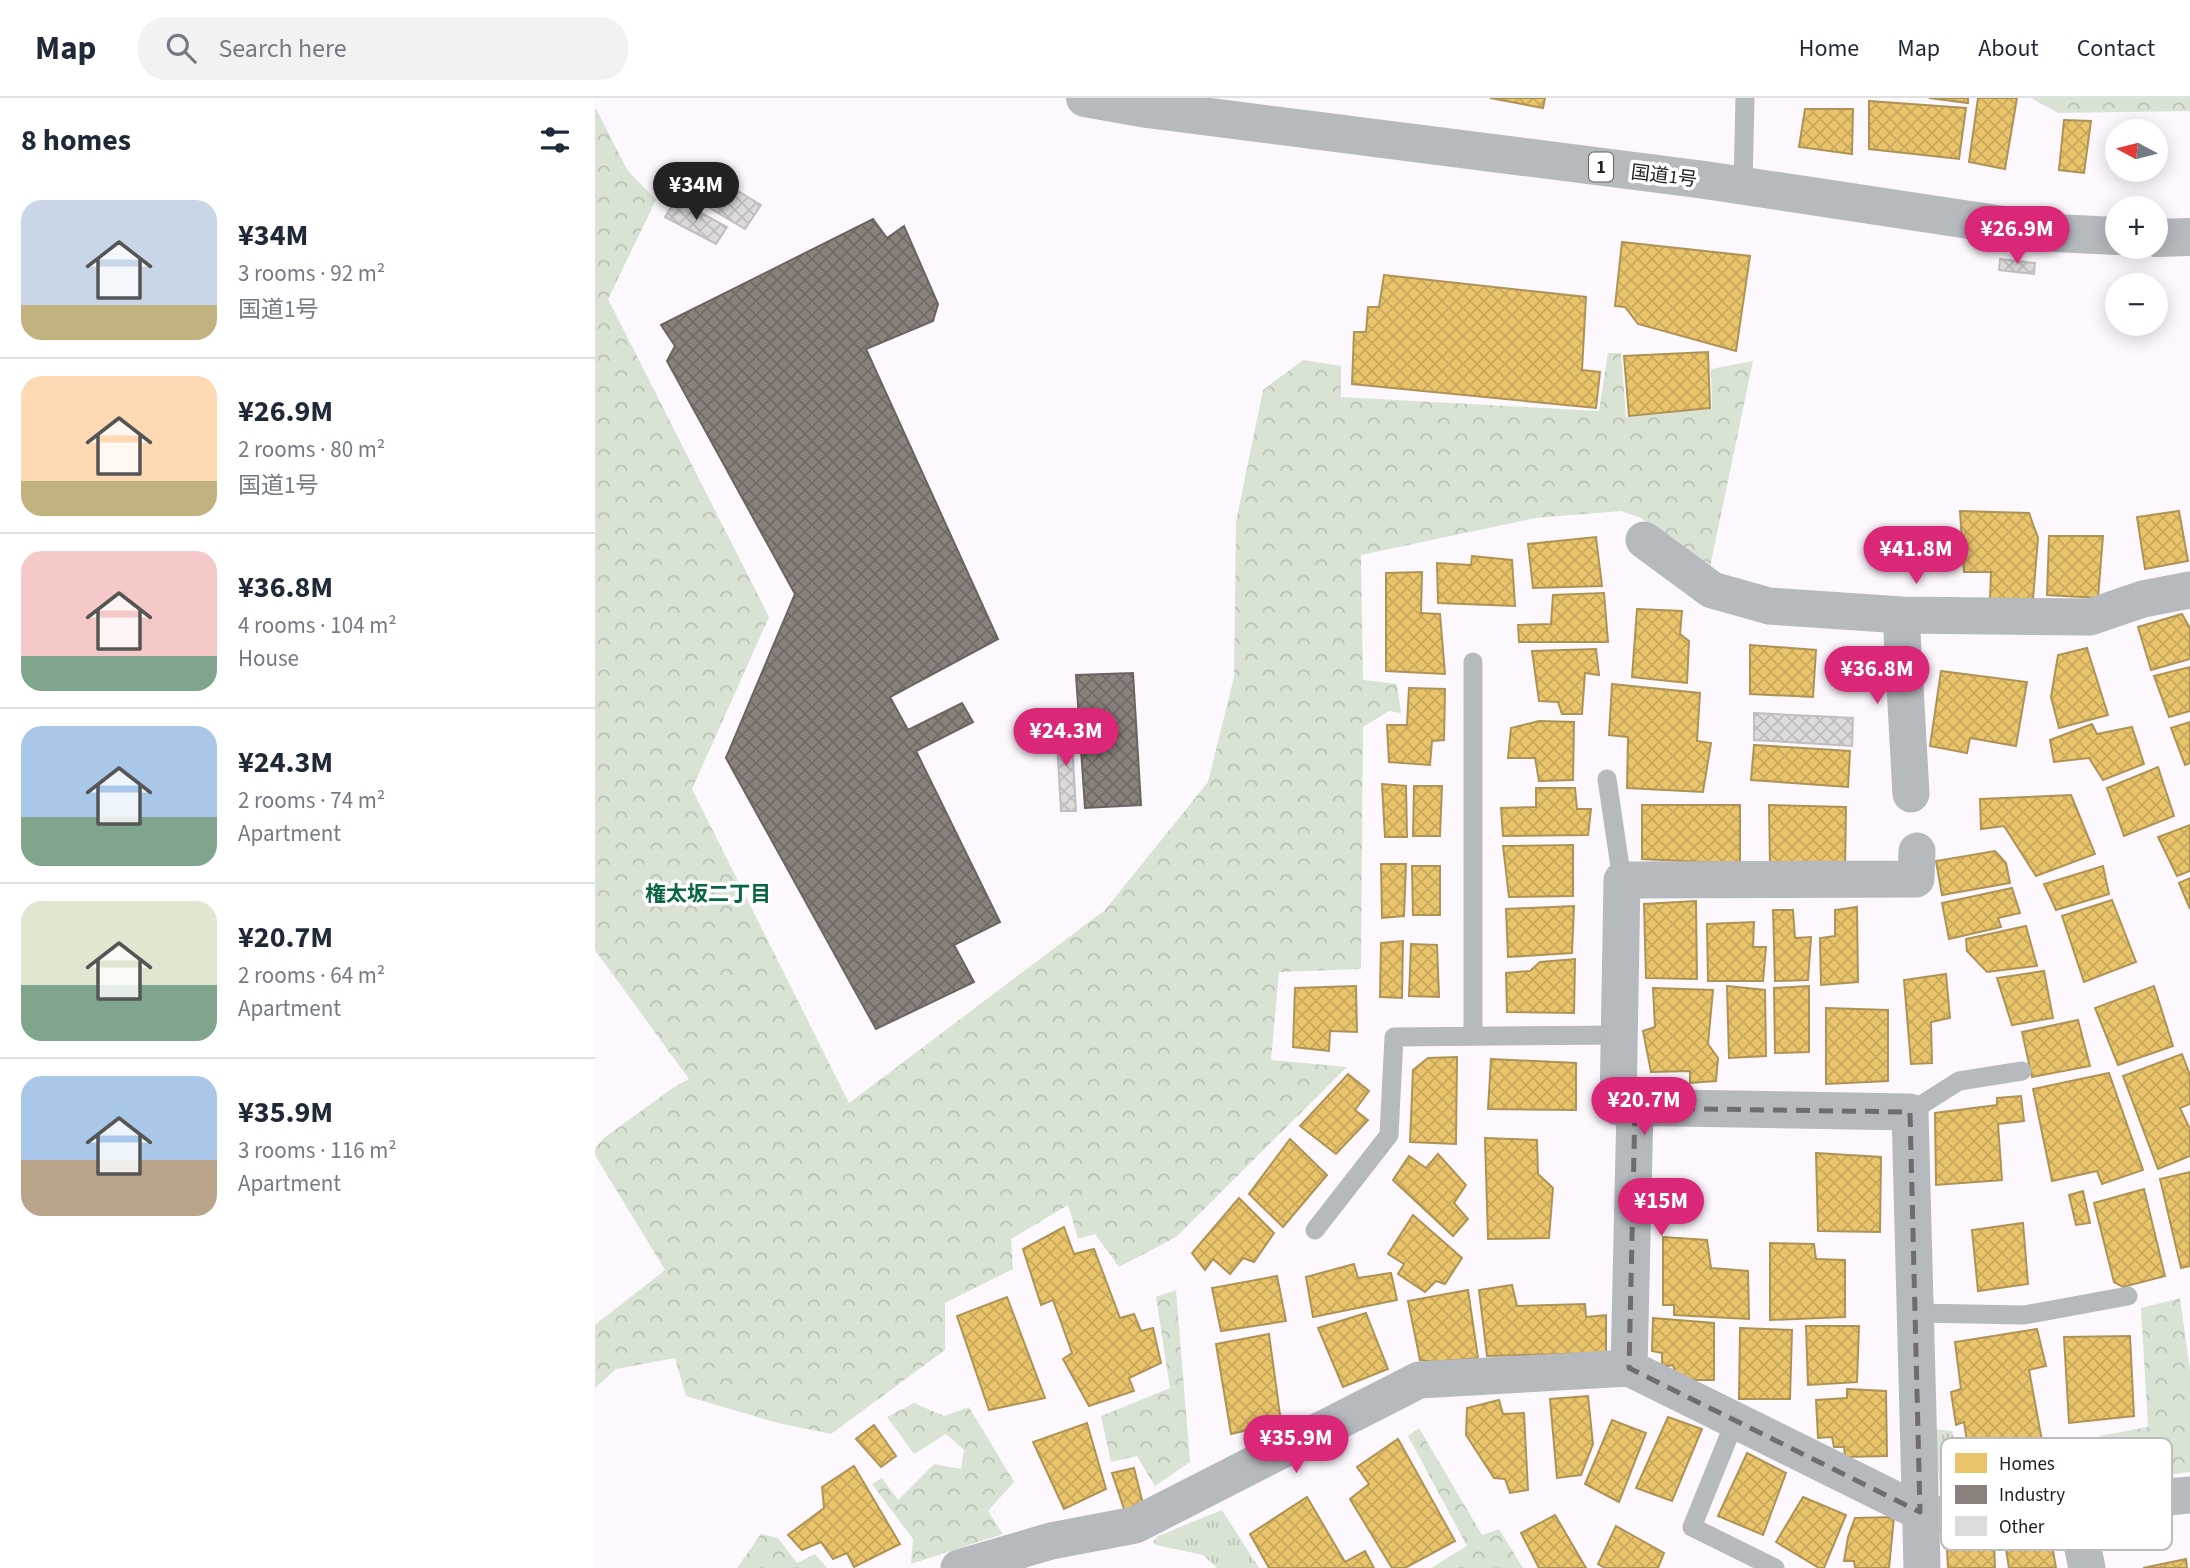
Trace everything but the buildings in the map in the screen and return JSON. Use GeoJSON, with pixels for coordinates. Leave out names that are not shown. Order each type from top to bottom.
{"type":"FeatureCollection","features":[{"type":"Feature","properties":{"kind":"highway","name":"国道1号"},"geometry":{"type":"LineString","coordinates":[[1085,98],[1147,109],[1743,186],[2055,233],[2105,235]]}},
{"type":"Feature","properties":{"kind":"highway"},"geometry":{"type":"LineString","coordinates":[[2168,238],[2190,237]]}},
{"type":"Feature","properties":{"kind":"street"},"geometry":{"type":"LineString","coordinates":[[1644,540],[1712,590],[1769,607],[1901,615],[2091,617],[2143,599],[2190,590]]}},
{"type":"Feature","properties":{"kind":"street"},"geometry":{"type":"LineString","coordinates":[[1901,615],[1910,794]]}},
{"type":"Feature","properties":{"kind":"street"},"geometry":{"type":"LineString","coordinates":[[1917,851],[1916,880],[1622,880],[1618,1107],[1910,1112],[1922,1568]]}},
{"type":"Feature","properties":{"kind":"street"},"geometry":{"type":"LineString","coordinates":[[1629,1368],[1635,1108]]}},
{"type":"Feature","properties":{"kind":"street"},"geometry":{"type":"LineString","coordinates":[[959,1568],[1051,1541],[1135,1525],[1419,1380],[1629,1368],[1920,1512],[1941,1515]]}},
{"type":"Feature","properties":{"kind":"street"},"geometry":{"type":"LineString","coordinates":[[2172,1497],[2190,1495]]}},
{"type":"Feature","properties":{"kind":"street"},"geometry":{"type":"LineString","coordinates":[[2083,1550],[2087,1568]]}},
{"type":"Feature","properties":{"kind":"lane"},"geometry":{"type":"LineString","coordinates":[[1743,186],[1745,98]]}},
{"type":"Feature","properties":{"kind":"lane"},"geometry":{"type":"LineString","coordinates":[[1473,662],[1473,1036]]}},
{"type":"Feature","properties":{"kind":"lane"},"geometry":{"type":"LineString","coordinates":[[1607,779],[1622,880]]}},
{"type":"Feature","properties":{"kind":"lane"},"geometry":{"type":"LineString","coordinates":[[1315,1230],[1389,1135],[1394,1037],[1620,1035]]}},
{"type":"Feature","properties":{"kind":"lane"},"geometry":{"type":"LineString","coordinates":[[1910,1112],[1959,1081],[2022,1070]]}},
{"type":"Feature","properties":{"kind":"lane"},"geometry":{"type":"LineString","coordinates":[[1916,1313],[2024,1315],[2128,1296]]}},
{"type":"Feature","properties":{"kind":"lane"},"geometry":{"type":"LineString","coordinates":[[1735,1421],[1692,1527],[1775,1568]]}},
{"type":"Feature","properties":{"kind":"highlighted area"},"geometry":{"type":"Polygon","coordinates":[[[1635,1108],[1910,1112],[1920,1512],[1629,1368],[1635,1108]]]}},
{"type":"Feature","properties":{"kind":"green space"},"geometry":{"type":"Polygon","coordinates":[[[2031,98],[2190,98],[2190,111],[2058,113],[2031,98]]]}},
{"type":"Feature","properties":{"kind":"green space"},"geometry":{"type":"Polygon","coordinates":[[[595,107],[628,171],[656,200],[608,299],[769,617],[692,789],[849,1103],[1105,910],[1208,782],[1234,677],[1236,522],[1263,390],[1303,360],[1341,366],[1341,397],[1599,411],[1608,353],[1621,353],[1626,417],[1712,409],[1711,369],[1753,361],[1710,567],[1641,518],[1621,511],[1535,518],[1361,555],[1363,680],[1397,684],[1401,713],[1389,711],[1363,727],[1361,969],[1279,972],[1271,1060],[1347,1067],[1176,1237],[1119,1267],[1095,1234],[1078,1239],[1068,1205],[1011,1239],[1013,1269],[945,1303],[945,1350],[831,1434],[774,1422],[686,1396],[675,1358],[616,1369],[595,1388],[595,1325],[665,1270],[595,1155],[595,1148],[604,1138],[689,1079],[595,950],[595,107]]]}},
{"type":"Feature","properties":{"kind":"green space"},"geometry":{"type":"Polygon","coordinates":[[[1176,1290],[1190,1462],[1155,1486],[1137,1456],[1111,1462],[1101,1416],[1170,1388],[1156,1297],[1176,1290]]]}},
{"type":"Feature","properties":{"kind":"green space"},"geometry":{"type":"Polygon","coordinates":[[[2180,1298],[2190,1370],[2190,1472],[2172,1474],[2172,1438],[2100,1438],[2148,1427],[2141,1308],[2180,1298]]]}},
{"type":"Feature","properties":{"kind":"green space"},"geometry":{"type":"Polygon","coordinates":[[[914,1403],[944,1416],[969,1407],[1014,1482],[988,1511],[1003,1534],[911,1564],[913,1539],[872,1484],[882,1478],[898,1500],[934,1464],[961,1469],[964,1450],[946,1434],[914,1454],[887,1417],[914,1403]]]}},
{"type":"Feature","properties":{"kind":"green space"},"geometry":{"type":"Polygon","coordinates":[[[1419,1428],[1482,1535],[1499,1529],[1523,1568],[1431,1568],[1467,1546],[1408,1436],[1419,1428]]]}},
{"type":"Feature","properties":{"kind":"green space"},"geometry":{"type":"Polygon","coordinates":[[[1933,1429],[1952,1431],[1953,1438],[1941,1438],[1940,1485],[1933,1429]]]}},
{"type":"Feature","properties":{"kind":"green space"},"geometry":{"type":"Polygon","coordinates":[[[1222,1510],[1259,1568],[1217,1568],[1203,1555],[1156,1545],[1153,1542],[1158,1536],[1222,1510]]]}},
{"type":"Feature","properties":{"kind":"green space"},"geometry":{"type":"Polygon","coordinates":[[[761,1534],[778,1538],[797,1563],[815,1554],[827,1568],[737,1568],[761,1534]]]}},
{"type":"Feature","properties":{"kind":"district","name":"権太坂二丁目"},"geometry":{"type":"Point","coordinates":[708,894]}}]}
